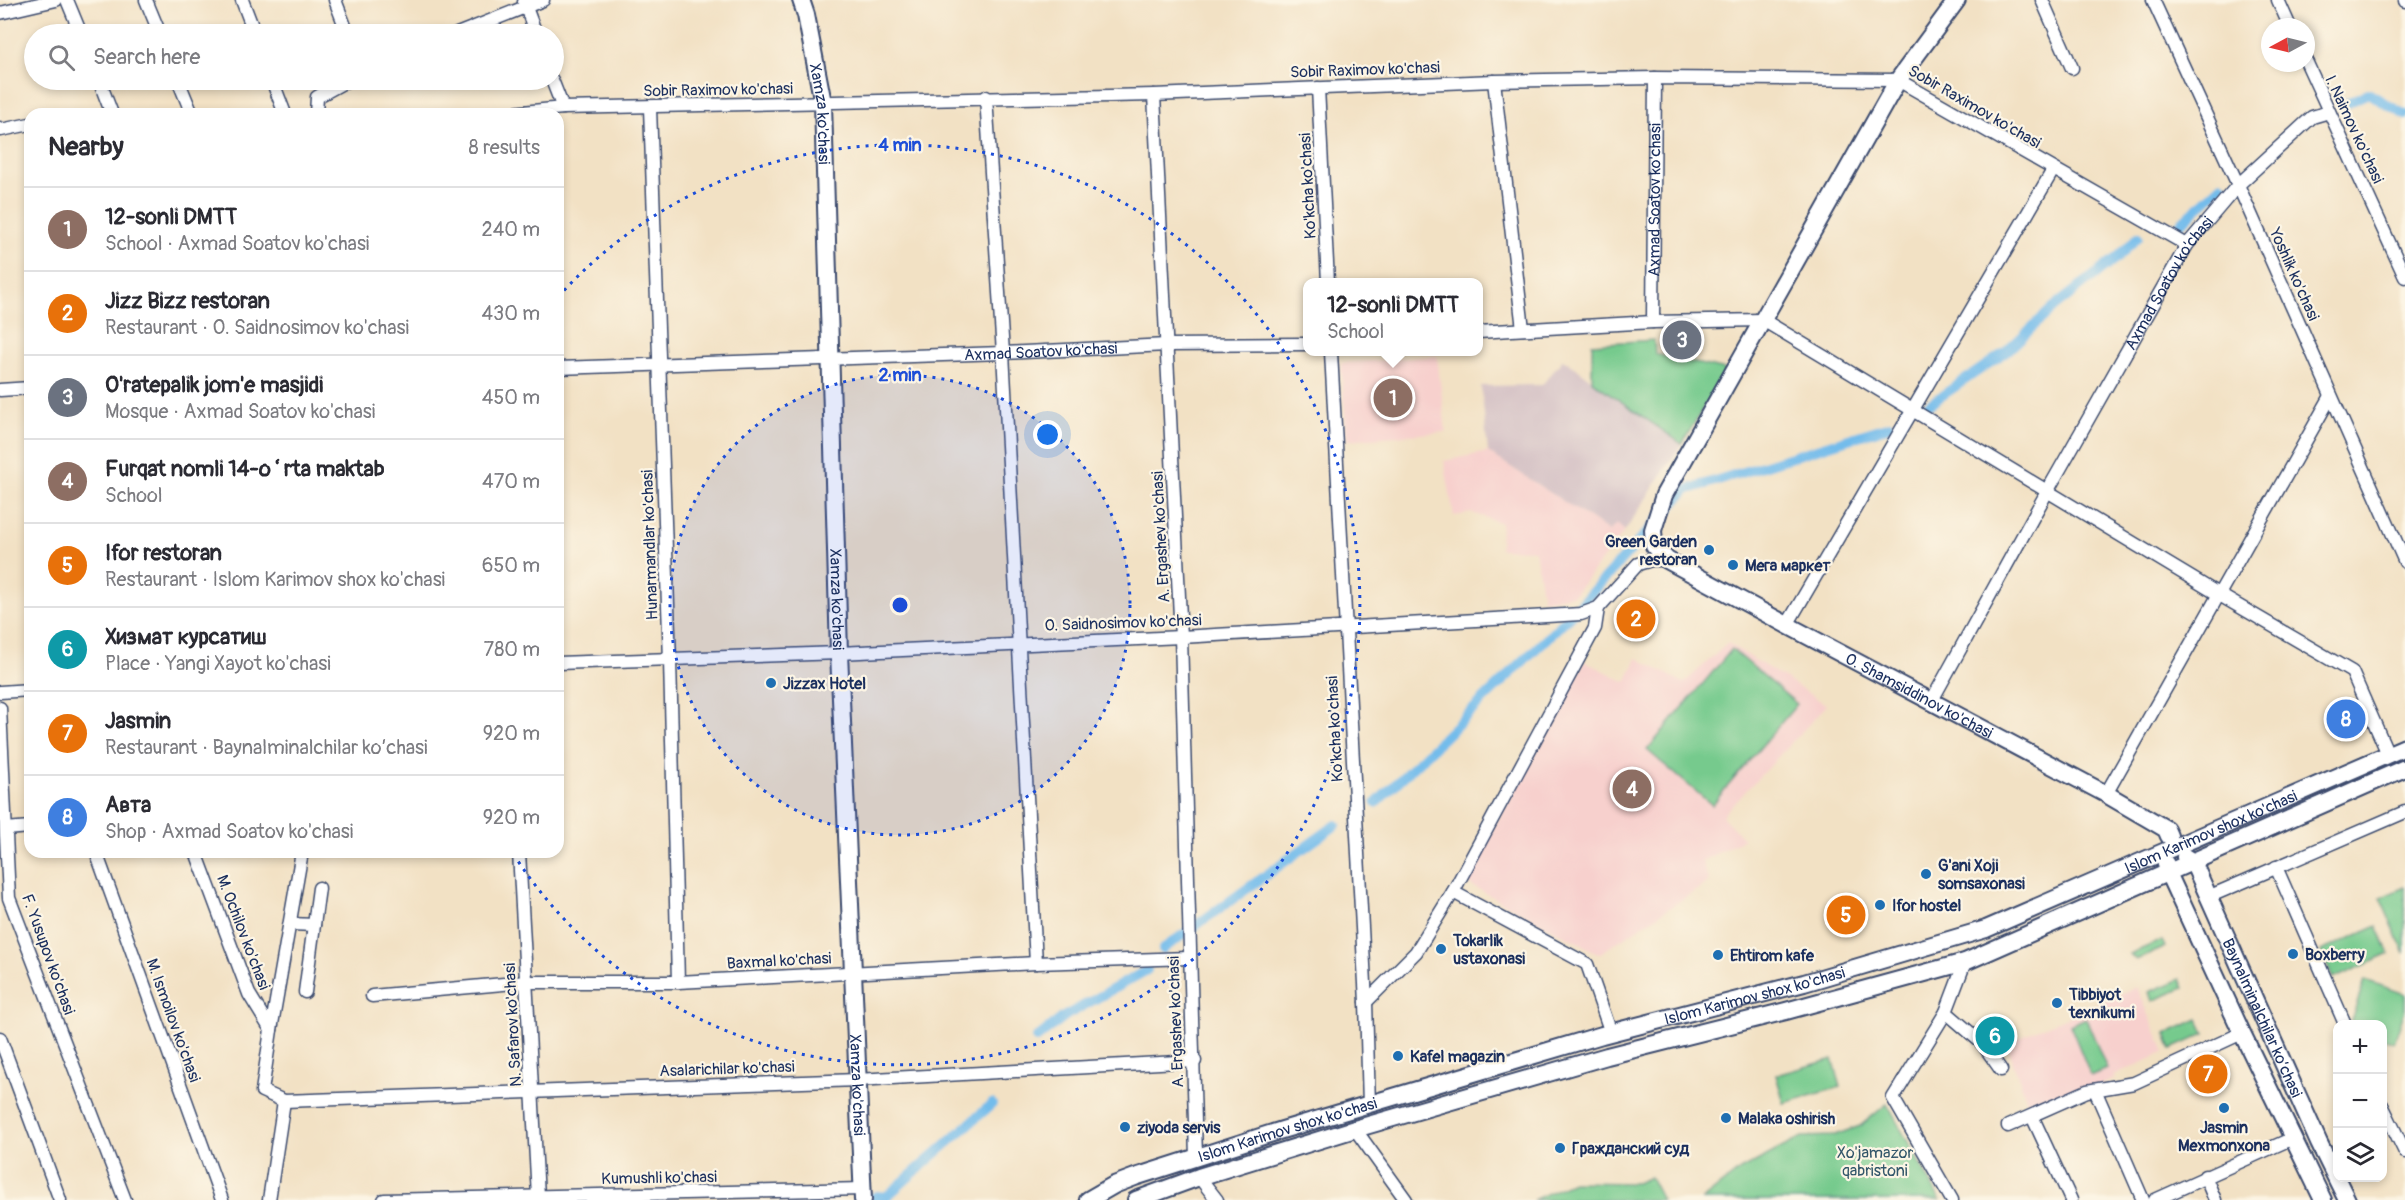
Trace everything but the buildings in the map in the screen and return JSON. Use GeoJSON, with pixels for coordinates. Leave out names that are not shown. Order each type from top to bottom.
{"type":"FeatureCollection","features":[{"type":"Feature","properties":{"kind":"main road","name":"Xamza ko'chasi"},"geometry":{"type":"LineString","coordinates":[[801,0],[823,103],[839,653],[863,1195]]}},
{"type":"Feature","properties":{"kind":"main road"},"geometry":{"type":"LineString","coordinates":[[1667,560],[1654,546],[1654,525],[1664,495],[1898,80],[1957,0]]}},
{"type":"Feature","properties":{"kind":"main road","name":"O. Shamsiddinov ko'chasi"},"geometry":{"type":"LineString","coordinates":[[1667,560],[1786,626],[2106,794],[2166,829],[2163,850]]}},
{"type":"Feature","properties":{"kind":"main road","name":"Islom Karimov shox ko'chasi"},"geometry":{"type":"LineString","coordinates":[[2185,844],[2405,747]]}},
{"type":"Feature","properties":{"kind":"main road","name":"Islom Karimov shox ko'chasi"},"geometry":{"type":"LineString","coordinates":[[1136,1200],[1199,1177],[1355,1129],[1608,1056],[1965,962],[2405,768]]}},
{"type":"Feature","properties":{"kind":"main road"},"geometry":{"type":"LineString","coordinates":[[2163,850],[2185,844]]}},
{"type":"Feature","properties":{"kind":"main road","name":"Baynalminalchilar ko’chasi"},"geometry":{"type":"LineString","coordinates":[[2185,844],[2346,1200]]}},
{"type":"Feature","properties":{"kind":"main road"},"geometry":{"type":"LineString","coordinates":[[2163,850],[2193,862]]}},
{"type":"Feature","properties":{"kind":"main road","name":"Islom Karimov shox ko'chasi"},"geometry":{"type":"LineString","coordinates":[[1088,1200],[1114,1185],[1196,1157],[1606,1034],[1692,1013],[1895,957],[1986,929],[2163,850]]}},
{"type":"Feature","properties":{"kind":"main road","name":"Baynalminalchilar ko’chasi"},"geometry":{"type":"LineString","coordinates":[[2163,850],[2168,873],[2323,1200]]}},
{"type":"Feature","properties":{"kind":"main road"},"geometry":{"type":"LineString","coordinates":[[1692,1013],[1687,1016],[1685,1026],[1690,1033],[1697,1034]]}},
{"type":"Feature","properties":{"kind":"main road"},"geometry":{"type":"LineString","coordinates":[[1606,1034],[1613,1042],[1614,1049],[1608,1056]]}},
{"type":"Feature","properties":{"kind":"street"},"geometry":{"type":"LineString","coordinates":[[0,13],[56,0]]}},
{"type":"Feature","properties":{"kind":"street"},"geometry":{"type":"LineString","coordinates":[[67,0],[77,24]]}},
{"type":"Feature","properties":{"kind":"street"},"geometry":{"type":"LineString","coordinates":[[148,0],[156,24]]}},
{"type":"Feature","properties":{"kind":"street"},"geometry":{"type":"LineString","coordinates":[[242,0],[251,24]]}},
{"type":"Feature","properties":{"kind":"street"},"geometry":{"type":"LineString","coordinates":[[335,0],[344,24]]}},
{"type":"Feature","properties":{"kind":"street"},"geometry":{"type":"LineString","coordinates":[[480,24],[525,4],[543,0]]}},
{"type":"Feature","properties":{"kind":"street"},"geometry":{"type":"LineString","coordinates":[[2042,0],[2072,68]]}},
{"type":"Feature","properties":{"kind":"street","name":"Yoshlik ko'chasi"},"geometry":{"type":"LineString","coordinates":[[2153,0],[2238,185],[2405,562]]}},
{"type":"Feature","properties":{"kind":"street"},"geometry":{"type":"LineString","coordinates":[[2278,0],[2286,18]]}},
{"type":"Feature","properties":{"kind":"street"},"geometry":{"type":"LineString","coordinates":[[525,4],[532,24]]}},
{"type":"Feature","properties":{"kind":"street","name":"I. Naimov ko'chasi"},"geometry":{"type":"LineString","coordinates":[[2311,72],[2405,277]]}},
{"type":"Feature","properties":{"kind":"street","name":"Sobir Raximov ko'chasi"},"geometry":{"type":"LineString","coordinates":[[563,108],[650,108],[986,97],[1154,95],[1494,81],[1654,78],[1898,80],[2187,244]]}},
{"type":"Feature","properties":{"kind":"street","name":"Axmad Soatov ko'chasi"},"geometry":{"type":"LineString","coordinates":[[1653,322],[1654,78]]}},
{"type":"Feature","properties":{"kind":"street"},"geometry":{"type":"LineString","coordinates":[[1494,81],[1523,329]]}},
{"type":"Feature","properties":{"kind":"street","name":"Ko'kcha ko'chasi"},"geometry":{"type":"LineString","coordinates":[[1318,88],[1328,278]]}},
{"type":"Feature","properties":{"kind":"street"},"geometry":{"type":"LineString","coordinates":[[103,90],[110,108]]}},
{"type":"Feature","properties":{"kind":"street"},"geometry":{"type":"LineString","coordinates":[[182,90],[190,108]]}},
{"type":"Feature","properties":{"kind":"street"},"geometry":{"type":"LineString","coordinates":[[276,90],[283,108]]}},
{"type":"Feature","properties":{"kind":"street"},"geometry":{"type":"LineString","coordinates":[[316,108],[317,96],[329,90]]}},
{"type":"Feature","properties":{"kind":"street"},"geometry":{"type":"LineString","coordinates":[[556,90],[563,108]]}},
{"type":"Feature","properties":{"kind":"street","name":"A. Ergashev ko'chasi"},"geometry":{"type":"LineString","coordinates":[[1154,95],[1181,637],[1196,1157]]}},
{"type":"Feature","properties":{"kind":"street"},"geometry":{"type":"LineString","coordinates":[[986,97],[1003,353],[1036,963]]}},
{"type":"Feature","properties":{"kind":"street","name":"Hunarmandlar ko'chasi"},"geometry":{"type":"LineString","coordinates":[[650,108],[670,660],[678,981]]}},
{"type":"Feature","properties":{"kind":"street","name":"Axmad Soatov ko'chasi"},"geometry":{"type":"LineString","coordinates":[[1931,702],[2187,244],[2238,185],[2312,117],[2329,112]]}},
{"type":"Feature","properties":{"kind":"street"},"geometry":{"type":"LineString","coordinates":[[0,128],[1,130],[24,125]]}},
{"type":"Feature","properties":{"kind":"street"},"geometry":{"type":"LineString","coordinates":[[1786,626],[2053,170]]}},
{"type":"Feature","properties":{"kind":"street"},"geometry":{"type":"LineString","coordinates":[[1483,332],[1653,322],[1763,320],[2352,672],[2388,754]]}},
{"type":"Feature","properties":{"kind":"street","name":"Axmad Soatov ko'chasi"},"geometry":{"type":"LineString","coordinates":[[564,368],[1003,353],[1167,345],[1303,344]]}},
{"type":"Feature","properties":{"kind":"street","name":"Ko'kcha ko'chasi"},"geometry":{"type":"LineString","coordinates":[[1331,356],[1366,1002],[1369,1105]]}},
{"type":"Feature","properties":{"kind":"street"},"geometry":{"type":"LineString","coordinates":[[0,390],[24,388]]}},
{"type":"Feature","properties":{"kind":"street"},"geometry":{"type":"LineString","coordinates":[[2106,794],[2331,396]]}},
{"type":"Feature","properties":{"kind":"street"},"geometry":{"type":"LineString","coordinates":[[1366,1002],[1416,952],[1453,892],[1595,628],[1598,608],[1638,564],[1652,560],[1667,560]]}},
{"type":"Feature","properties":{"kind":"street","name":"O. Saidnosimov ko'chasi"},"geometry":{"type":"LineString","coordinates":[[564,663],[1181,637],[1581,614],[1598,608]]}},
{"type":"Feature","properties":{"kind":"street"},"geometry":{"type":"LineString","coordinates":[[0,692],[24,690]]}},
{"type":"Feature","properties":{"kind":"street","name":"F. Yusupov ko'chasi"},"geometry":{"type":"LineString","coordinates":[[0,708],[6,829],[5,900],[125,1200]]}},
{"type":"Feature","properties":{"kind":"street"},"geometry":{"type":"LineString","coordinates":[[2208,897],[2405,812]]}},
{"type":"Feature","properties":{"kind":"street"},"geometry":{"type":"LineString","coordinates":[[6,829],[24,828]]}},
{"type":"Feature","properties":{"kind":"street","name":"M. Ismoilov ko'chasi"},"geometry":{"type":"LineString","coordinates":[[98,858],[222,1200]]}},
{"type":"Feature","properties":{"kind":"street","name":"M. Ochilov ko'chasi"},"geometry":{"type":"LineString","coordinates":[[198,858],[249,994],[271,1030]]}},
{"type":"Feature","properties":{"kind":"street"},"geometry":{"type":"LineString","coordinates":[[271,1030],[301,858]]}},
{"type":"Feature","properties":{"kind":"street","name":"N. Safarov ko'chasi"},"geometry":{"type":"LineString","coordinates":[[519,858],[538,1196]]}},
{"type":"Feature","properties":{"kind":"street"},"geometry":{"type":"LineString","coordinates":[[2277,867],[2343,1020]]}},
{"type":"Feature","properties":{"kind":"street"},"geometry":{"type":"LineString","coordinates":[[304,992],[319,888]]}},
{"type":"Feature","properties":{"kind":"street"},"geometry":{"type":"LineString","coordinates":[[1453,892],[1587,964],[1606,1034]]}},
{"type":"Feature","properties":{"kind":"street"},"geometry":{"type":"LineString","coordinates":[[291,924],[314,925]]}},
{"type":"Feature","properties":{"kind":"street","name":"Baxmal ko'chasi"},"geometry":{"type":"LineString","coordinates":[[372,996],[526,982],[678,981],[1036,963],[1189,958]]}},
{"type":"Feature","properties":{"kind":"street"},"geometry":{"type":"LineString","coordinates":[[1952,1200],[1893,1098],[1946,1012],[1965,962]]}},
{"type":"Feature","properties":{"kind":"street"},"geometry":{"type":"LineString","coordinates":[[1946,1012],[1982,1043],[2001,1070]]}},
{"type":"Feature","properties":{"kind":"street","name":"Asalarichilar ko'chasi"},"geometry":{"type":"LineString","coordinates":[[271,1030],[262,1091],[284,1101],[857,1080],[1195,1061]]}},
{"type":"Feature","properties":{"kind":"street"},"geometry":{"type":"LineString","coordinates":[[2008,1126],[2095,1090],[2134,1083],[2242,1033]]}},
{"type":"Feature","properties":{"kind":"street"},"geometry":{"type":"LineString","coordinates":[[0,1038],[60,1200]]}},
{"type":"Feature","properties":{"kind":"street"},"geometry":{"type":"LineString","coordinates":[[2095,1090],[2143,1200]]}},
{"type":"Feature","properties":{"kind":"street"},"geometry":{"type":"LineString","coordinates":[[269,1200],[284,1101]]}},
{"type":"Feature","properties":{"kind":"street"},"geometry":{"type":"LineString","coordinates":[[2387,1115],[2405,1152]]}},
{"type":"Feature","properties":{"kind":"street"},"geometry":{"type":"LineString","coordinates":[[2032,1116],[2071,1200]]}},
{"type":"Feature","properties":{"kind":"street"},"geometry":{"type":"LineString","coordinates":[[1355,1129],[1406,1200]]}},
{"type":"Feature","properties":{"kind":"street"},"geometry":{"type":"LineString","coordinates":[[2155,1200],[2171,1197],[2205,1176],[2293,1138]]}},
{"type":"Feature","properties":{"kind":"street"},"geometry":{"type":"LineString","coordinates":[[2205,1176],[2215,1200]]}},
{"type":"Feature","properties":{"kind":"street"},"geometry":{"type":"LineString","coordinates":[[1199,1177],[1217,1200]]}},
{"type":"Feature","properties":{"kind":"street","name":"Kumushli ko'chasi"},"geometry":{"type":"LineString","coordinates":[[384,1200],[538,1196],[863,1195]]}},
{"type":"Feature","properties":{"kind":"shaded area"},"geometry":{"type":"Polygon","coordinates":[[[1437,356],[1446,432],[1347,440],[1341,363],[1437,356]]]}},
{"type":"Feature","properties":{"kind":"shaded area"},"geometry":{"type":"Polygon","coordinates":[[[1563,359],[1682,444],[1625,531],[1617,524],[1609,531],[1488,452],[1481,386],[1542,385],[1563,359]]]}},
{"type":"Feature","properties":{"kind":"shaded area"},"geometry":{"type":"Polygon","coordinates":[[[1488,452],[1609,531],[1617,523],[1625,531],[1574,595],[1543,600],[1535,550],[1500,549],[1501,523],[1472,513],[1454,516],[1444,461],[1488,452]]]}},
{"type":"Feature","properties":{"kind":"shaded area"},"geometry":{"type":"Polygon","coordinates":[[[1728,643],[1827,705],[1722,816],[1744,839],[1702,861],[1709,882],[1599,954],[1463,881],[1532,761],[1585,661],[1626,682],[1637,658],[1684,683],[1728,643]]]}},
{"type":"Feature","properties":{"kind":"shaded area"},"geometry":{"type":"Polygon","coordinates":[[[2137,987],[2165,1052],[2114,1076],[2115,1079],[2031,1112],[2006,1043],[2137,987]]]}},
{"type":"Feature","properties":{"kind":"green space"},"geometry":{"type":"Polygon","coordinates":[[[1654,340],[1655,354],[1726,370],[1682,444],[1592,381],[1592,344],[1654,340]]]}},
{"type":"Feature","properties":{"kind":"green space"},"geometry":{"type":"Polygon","coordinates":[[[1732,649],[1797,704],[1712,805],[1647,750],[1732,649]]]}},
{"type":"Feature","properties":{"kind":"green space"},"geometry":{"type":"Polygon","coordinates":[[[2405,887],[2405,954],[2380,898],[2405,887]]]}},
{"type":"Feature","properties":{"kind":"green space"},"geometry":{"type":"Polygon","coordinates":[[[2377,926],[2389,954],[2333,979],[2321,951],[2377,926]]]}},
{"type":"Feature","properties":{"kind":"green space"},"geometry":{"type":"Polygon","coordinates":[[[2162,940],[2165,947],[2136,960],[2130,954],[2162,940]]]}},
{"type":"Feature","properties":{"kind":"green space"},"geometry":{"type":"Polygon","coordinates":[[[2180,979],[2184,988],[2152,1001],[2149,992],[2180,979]]]}},
{"type":"Feature","properties":{"kind":"green space"},"geometry":{"type":"Polygon","coordinates":[[[2365,980],[2405,994],[2405,1009],[2394,1042],[2387,1039],[2387,1020],[2351,1020],[2365,980]]]}},
{"type":"Feature","properties":{"kind":"green space"},"geometry":{"type":"Polygon","coordinates":[[[2086,1018],[2107,1069],[2091,1076],[2070,1025],[2086,1018]]]}},
{"type":"Feature","properties":{"kind":"green space"},"geometry":{"type":"Polygon","coordinates":[[[2198,1019],[2205,1034],[2172,1049],[2166,1034],[2198,1019]]]}},
{"type":"Feature","properties":{"kind":"green space"},"geometry":{"type":"Polygon","coordinates":[[[1833,1059],[1841,1087],[1784,1103],[1776,1075],[1833,1059]]]}},
{"type":"Feature","properties":{"kind":"green space","name":"Xo'jamazor qabristoni"},"geometry":{"type":"Polygon","coordinates":[[[1887,1104],[1940,1200],[1702,1200],[1740,1170],[1802,1137],[1832,1136],[1860,1126],[1887,1104]]]}},
{"type":"Feature","properties":{"kind":"green space"},"geometry":{"type":"Polygon","coordinates":[[[1650,1177],[1662,1200],[1533,1200],[1573,1182],[1636,1183],[1650,1177]]]}},
{"type":"Feature","properties":{"kind":"waterway"},"geometry":{"type":"LineString","coordinates":[[2343,105],[2368,93],[2405,115]]}},
{"type":"Feature","properties":{"kind":"waterway"},"geometry":{"type":"LineString","coordinates":[[2178,226],[2222,185]]}},
{"type":"Feature","properties":{"kind":"waterway"},"geometry":{"type":"LineString","coordinates":[[1927,406],[2007,351],[2054,307],[2119,256],[2138,237]]}},
{"type":"Feature","properties":{"kind":"waterway"},"geometry":{"type":"LineString","coordinates":[[1376,803],[1572,614],[1686,490],[1890,426]]}},
{"type":"Feature","properties":{"kind":"waterway"},"geometry":{"type":"LineString","coordinates":[[1163,949],[1336,825]]}},
{"type":"Feature","properties":{"kind":"waterway"},"geometry":{"type":"LineString","coordinates":[[1956,888],[1958,891],[1956,892],[1953,890],[1956,888]]}},
{"type":"Feature","properties":{"kind":"waterway"},"geometry":{"type":"LineString","coordinates":[[1957,888],[1960,888],[1961,889],[1958,891],[1957,888]]}},
{"type":"Feature","properties":{"kind":"waterway"},"geometry":{"type":"LineString","coordinates":[[1953,889],[1954,892],[1951,892],[1950,891],[1953,889]]}},
{"type":"Feature","properties":{"kind":"waterway"},"geometry":{"type":"LineString","coordinates":[[1037,1038],[1065,1016],[1147,970]]}},
{"type":"Feature","properties":{"kind":"waterway"},"geometry":{"type":"LineString","coordinates":[[868,1200],[877,1196],[886,1197],[992,1104]]}},
{"type":"Feature","properties":{"kind":"place","name":"O'ratepalik jom'e masjidi"},"geometry":{"type":"Point","coordinates":[1682,340]}},
{"type":"Feature","properties":{"kind":"place","name":"12-sonli DMTT"},"geometry":{"type":"Point","coordinates":[1393,398]}},
{"type":"Feature","properties":{"kind":"place","name":"Green Garden restoran"},"geometry":{"type":"Point","coordinates":[1709,550]}},
{"type":"Feature","properties":{"kind":"place","name":"Мега маркет"},"geometry":{"type":"Point","coordinates":[1733,565]}},
{"type":"Feature","properties":{"kind":"place","name":"Jizz Bizz restoran"},"geometry":{"type":"Point","coordinates":[1636,619]}},
{"type":"Feature","properties":{"kind":"place","name":"Jizzax Hotel"},"geometry":{"type":"Point","coordinates":[771,683]}},
{"type":"Feature","properties":{"kind":"place","name":"Авта"},"geometry":{"type":"Point","coordinates":[2346,719]}},
{"type":"Feature","properties":{"kind":"place","name":"Furqat nomli 14-oʻrta maktab"},"geometry":{"type":"Point","coordinates":[1632,789]}},
{"type":"Feature","properties":{"kind":"place","name":"G'ani Xoji somsaxonasi"},"geometry":{"type":"Point","coordinates":[1926,874]}},
{"type":"Feature","properties":{"kind":"place","name":"Ifor hostel"},"geometry":{"type":"Point","coordinates":[1880,905]}},
{"type":"Feature","properties":{"kind":"place","name":"Ifor restoran"},"geometry":{"type":"Point","coordinates":[1846,915]}},
{"type":"Feature","properties":{"kind":"place","name":"Tokarlik ustaxonasi"},"geometry":{"type":"Point","coordinates":[1441,949]}},
{"type":"Feature","properties":{"kind":"place","name":"Boxberry"},"geometry":{"type":"Point","coordinates":[2293,954]}},
{"type":"Feature","properties":{"kind":"place","name":"Ehtirom kafe"},"geometry":{"type":"Point","coordinates":[1718,955]}},
{"type":"Feature","properties":{"kind":"place","name":"Tibbiyot texnikumi"},"geometry":{"type":"Point","coordinates":[2057,1003]}},
{"type":"Feature","properties":{"kind":"place","name":"Хизмат курсатиш"},"geometry":{"type":"Point","coordinates":[1995,1036]}},
{"type":"Feature","properties":{"kind":"place","name":"Kafel magazin"},"geometry":{"type":"Point","coordinates":[1398,1056]}},
{"type":"Feature","properties":{"kind":"place","name":"Jasmin"},"geometry":{"type":"Point","coordinates":[2208,1074]}},
{"type":"Feature","properties":{"kind":"place","name":"Jasmin Mexmonxona"},"geometry":{"type":"Point","coordinates":[2224,1108]}},
{"type":"Feature","properties":{"kind":"place","name":"Malaka oshirish"},"geometry":{"type":"Point","coordinates":[1726,1118]}},
{"type":"Feature","properties":{"kind":"place","name":"ziyoda servis"},"geometry":{"type":"Point","coordinates":[1125,1127]}},
{"type":"Feature","properties":{"kind":"place","name":"Гражданский суд"},"geometry":{"type":"Point","coordinates":[1560,1148]}}]}
